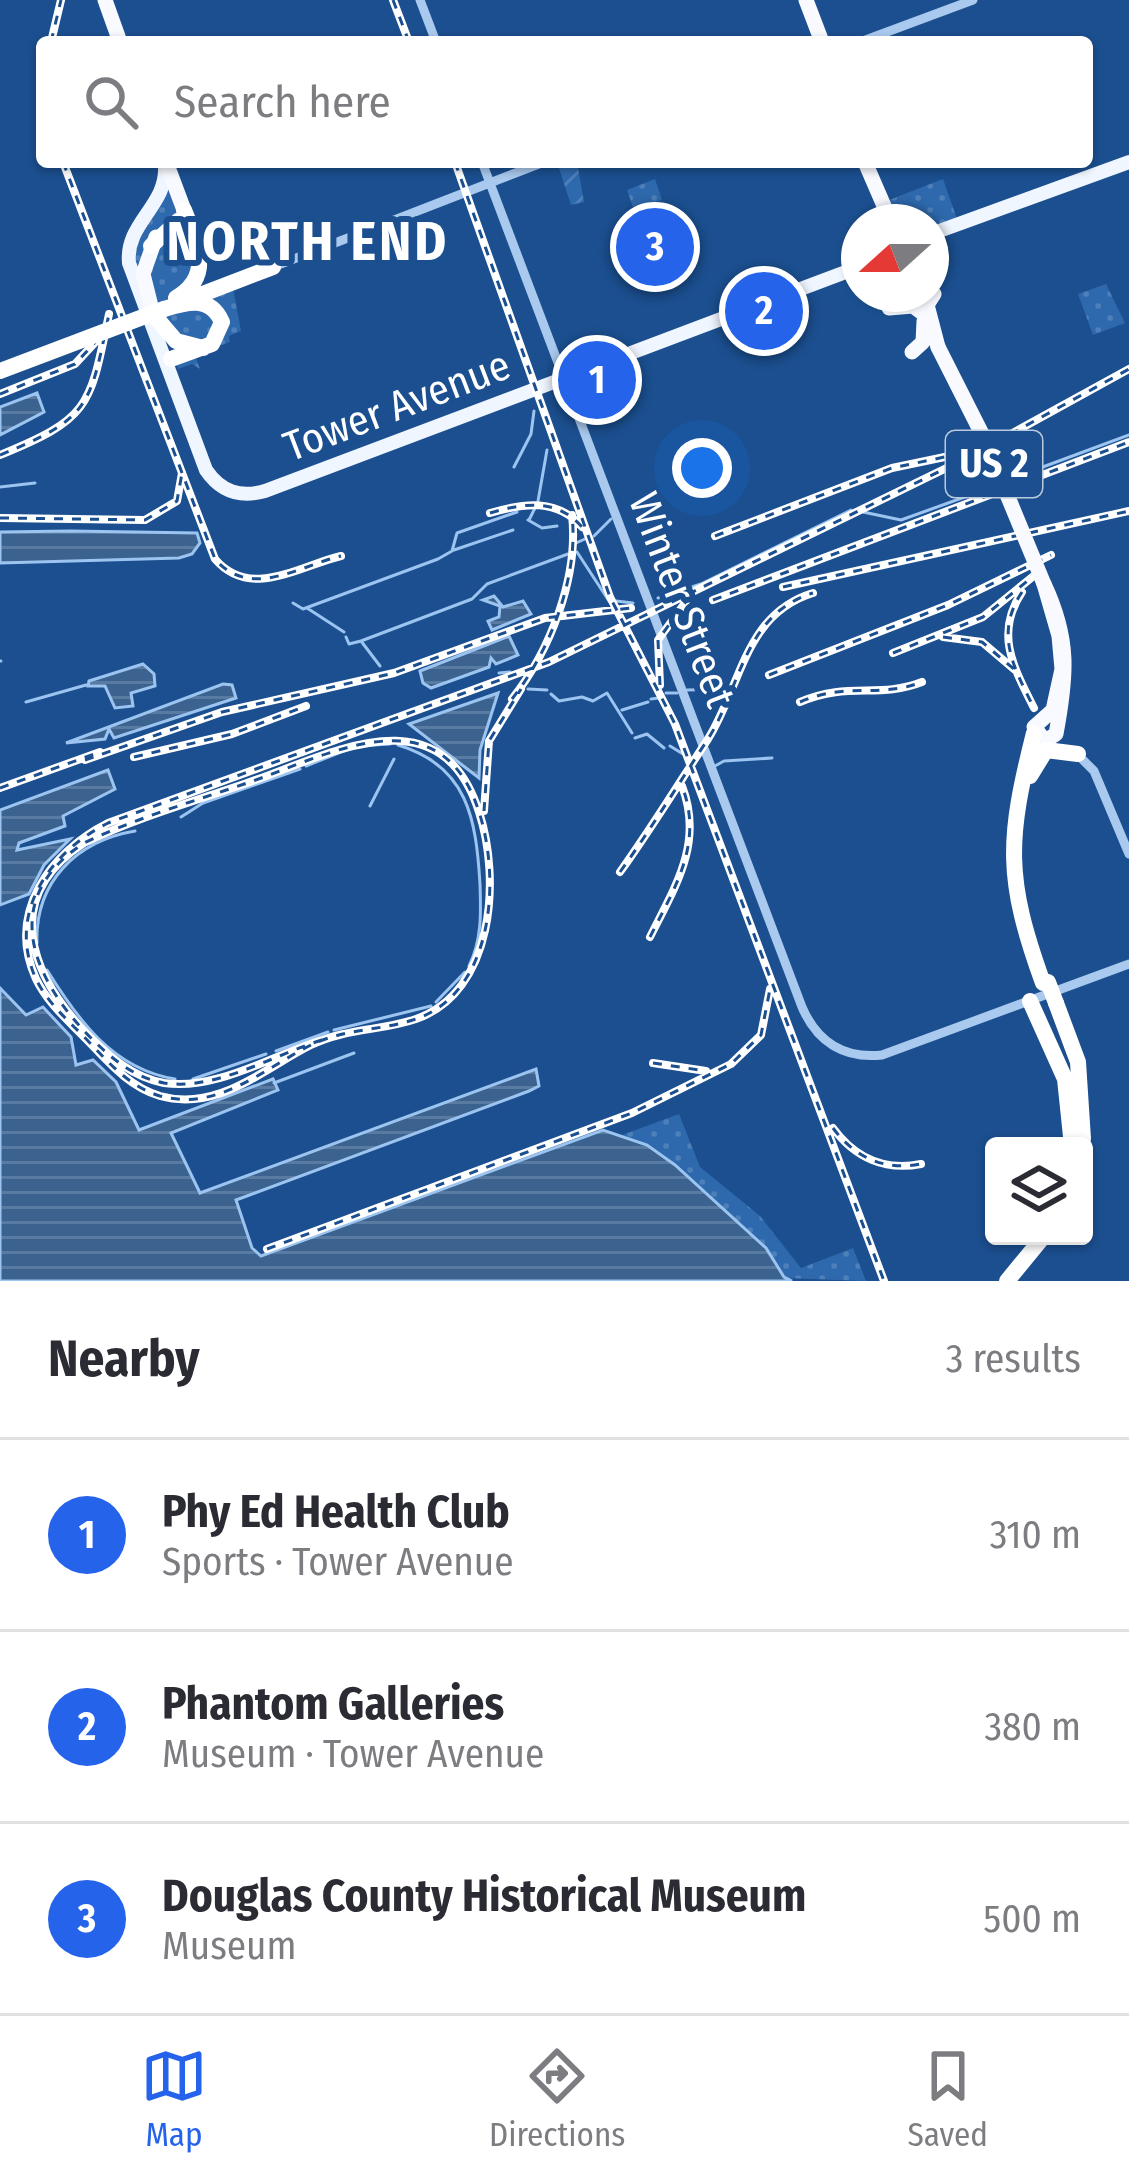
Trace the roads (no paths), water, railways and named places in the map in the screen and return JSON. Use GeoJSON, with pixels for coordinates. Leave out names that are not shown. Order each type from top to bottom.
{"type":"FeatureCollection","features":[{"type":"Feature","properties":{"kind":"highway"},"geometry":{"type":"LineString","coordinates":[[105,0],[120,36]]}},
{"type":"Feature","properties":{"kind":"highway"},"geometry":{"type":"LineString","coordinates":[[115,0],[122,36]]}},
{"type":"Feature","properties":{"kind":"highway"},"geometry":{"type":"LineString","coordinates":[[806,0],[820,36]]}},
{"type":"Feature","properties":{"kind":"highway"},"geometry":{"type":"LineString","coordinates":[[160,309],[196,279],[198,248],[169,168]]}},
{"type":"Feature","properties":{"kind":"highway"},"geometry":{"type":"LineString","coordinates":[[870,168],[884,204]]}},
{"type":"Feature","properties":{"kind":"highway"},"geometry":{"type":"LineString","coordinates":[[184,210],[136,266],[176,340],[204,348]]}},
{"type":"Feature","properties":{"kind":"highway"},"geometry":{"type":"LineString","coordinates":[[151,246],[184,220],[198,248]]}},
{"type":"Feature","properties":{"kind":"highway"},"geometry":{"type":"LineString","coordinates":[[0,369],[273,265]]}},
{"type":"Feature","properties":{"kind":"highway"},"geometry":{"type":"LineString","coordinates":[[160,309],[191,302],[214,308],[221,332],[204,348],[171,359]]}},
{"type":"Feature","properties":{"kind":"highway"},"geometry":{"type":"LineString","coordinates":[[912,352],[923,342],[927,314]]}},
{"type":"Feature","properties":{"kind":"highway","name":"US 2"},"geometry":{"type":"LineString","coordinates":[[927,314],[1064,634],[1064,694],[1014,808],[1011,856],[1017,902],[1081,1076],[1078,1137]]}},
{"type":"Feature","properties":{"kind":"highway","name":"US 2"},"geometry":{"type":"LineString","coordinates":[[1044,584],[1062,662],[1047,732],[1034,752],[1024,788],[1018,878],[1046,982]]}},
{"type":"Feature","properties":{"kind":"highway"},"geometry":{"type":"LineString","coordinates":[[1024,788],[1046,750],[1078,754]]}},
{"type":"Feature","properties":{"kind":"highway"},"geometry":{"type":"LineString","coordinates":[[1030,1001],[1065,1079],[1075,1137]]}},
{"type":"Feature","properties":{"kind":"highway"},"geometry":{"type":"LineString","coordinates":[[1012,1281],[1040,1245]]}},
{"type":"Feature","properties":{"kind":"main road"},"geometry":{"type":"LineString","coordinates":[[949,230],[1129,162]]}},
{"type":"Feature","properties":{"kind":"main road"},"geometry":{"type":"LineString","coordinates":[[166,168],[164,187],[131,236],[136,266],[206,468],[227,488]]}},
{"type":"Feature","properties":{"kind":"main road","name":"Tower Avenue"},"geometry":{"type":"LineString","coordinates":[[227,488],[263,488],[841,270]]}},
{"type":"Feature","properties":{"kind":"main road","name":"Tower Avenue"},"geometry":{"type":"LineString","coordinates":[[563,376],[841,274]]}},
{"type":"Feature","properties":{"kind":"main road"},"geometry":{"type":"LineString","coordinates":[[160,309],[171,359],[212,465],[227,488]]}},
{"type":"Feature","properties":{"kind":"street"},"geometry":{"type":"LineString","coordinates":[[420,0],[434,36]]}},
{"type":"Feature","properties":{"kind":"street"},"geometry":{"type":"LineString","coordinates":[[876,36],[973,0]]}},
{"type":"Feature","properties":{"kind":"street","name":"Winter Street"},"geometry":{"type":"LineString","coordinates":[[484,168],[802,1007],[816,1033],[839,1050],[859,1056],[888,1054],[1030,1001]]}},
{"type":"Feature","properties":{"kind":"street"},"geometry":{"type":"LineString","coordinates":[[273,265],[528,168]]}},
{"type":"Feature","properties":{"kind":"street"},"geometry":{"type":"LineString","coordinates":[[1047,732],[1094,771],[1129,852]]}},
{"type":"Feature","properties":{"kind":"street"},"geometry":{"type":"LineString","coordinates":[[1047,732],[1096,764],[1129,852]]}},
{"type":"Feature","properties":{"kind":"street"},"geometry":{"type":"LineString","coordinates":[[1030,1001],[1129,964]]}},
{"type":"Feature","properties":{"kind":"waterway"},"geometry":{"type":"LineString","coordinates":[[514,467],[531,434],[534,411]]}},
{"type":"Feature","properties":{"kind":"waterway"},"geometry":{"type":"LineString","coordinates":[[1040,468],[1129,435]]}},
{"type":"Feature","properties":{"kind":"waterway"},"geometry":{"type":"LineString","coordinates":[[538,501],[547,450]]}},
{"type":"Feature","properties":{"kind":"waterway"},"geometry":{"type":"LineString","coordinates":[[1006,481],[1035,463]]}},
{"type":"Feature","properties":{"kind":"waterway"},"geometry":{"type":"LineString","coordinates":[[0,487],[35,483]]}},
{"type":"Feature","properties":{"kind":"waterway"},"geometry":{"type":"LineString","coordinates":[[863,512],[901,520],[998,485]]}},
{"type":"Feature","properties":{"kind":"waterway"},"geometry":{"type":"LineString","coordinates":[[529,520],[536,506]]}},
{"type":"Feature","properties":{"kind":"waterway"},"geometry":{"type":"LineString","coordinates":[[658,598],[701,584],[851,510]]}},
{"type":"Feature","properties":{"kind":"waterway"},"geometry":{"type":"LineString","coordinates":[[293,603],[303,609],[438,559],[452,551],[457,533],[517,512]]}},
{"type":"Feature","properties":{"kind":"waterway"},"geometry":{"type":"LineString","coordinates":[[594,536],[611,519]]}},
{"type":"Feature","properties":{"kind":"waterway"},"geometry":{"type":"LineString","coordinates":[[528,520],[542,528],[557,526]]}},
{"type":"Feature","properties":{"kind":"waterway"},"geometry":{"type":"LineString","coordinates":[[454,550],[513,530]]}},
{"type":"Feature","properties":{"kind":"waterway"},"geometry":{"type":"LineString","coordinates":[[576,543],[585,539]]}},
{"type":"Feature","properties":{"kind":"waterway"},"geometry":{"type":"LineString","coordinates":[[577,552],[609,601]]}},
{"type":"Feature","properties":{"kind":"waterway"},"geometry":{"type":"LineString","coordinates":[[361,641],[472,599],[487,584],[568,554]]}},
{"type":"Feature","properties":{"kind":"waterway"},"geometry":{"type":"LineString","coordinates":[[616,601],[633,603]]}},
{"type":"Feature","properties":{"kind":"waterway"},"geometry":{"type":"LineString","coordinates":[[307,608],[344,632]]}},
{"type":"Feature","properties":{"kind":"waterway"},"geometry":{"type":"LineString","coordinates":[[346,637],[349,644],[361,641],[380,666]]}},
{"type":"Feature","properties":{"kind":"waterway"},"geometry":{"type":"LineString","coordinates":[[499,673],[510,672]]}},
{"type":"Feature","properties":{"kind":"waterway"},"geometry":{"type":"LineString","coordinates":[[26,702],[86,685]]}},
{"type":"Feature","properties":{"kind":"waterway"},"geometry":{"type":"LineString","coordinates":[[528,689],[547,690]]}},
{"type":"Feature","properties":{"kind":"waterway"},"geometry":{"type":"LineString","coordinates":[[687,690],[728,689]]}},
{"type":"Feature","properties":{"kind":"waterway"},"geometry":{"type":"LineString","coordinates":[[551,694],[559,701],[582,697],[593,701],[607,693],[632,733]]}},
{"type":"Feature","properties":{"kind":"waterway"},"geometry":{"type":"LineString","coordinates":[[666,693],[677,693]]}},
{"type":"Feature","properties":{"kind":"waterway"},"geometry":{"type":"LineString","coordinates":[[651,699],[659,698]]}},
{"type":"Feature","properties":{"kind":"waterway"},"geometry":{"type":"LineString","coordinates":[[622,710],[648,702]]}},
{"type":"Feature","properties":{"kind":"waterway"},"geometry":{"type":"LineString","coordinates":[[635,738],[647,734],[664,748]]}},
{"type":"Feature","properties":{"kind":"waterway"},"geometry":{"type":"LineString","coordinates":[[306,766],[356,746],[390,744]]}},
{"type":"Feature","properties":{"kind":"waterway"},"geometry":{"type":"LineString","coordinates":[[398,745],[440,766],[454,781],[471,817],[481,905],[469,966]]}},
{"type":"Feature","properties":{"kind":"waterway"},"geometry":{"type":"LineString","coordinates":[[670,746],[683,754]]}},
{"type":"Feature","properties":{"kind":"waterway"},"geometry":{"type":"LineString","coordinates":[[715,766],[724,761],[772,758]]}},
{"type":"Feature","properties":{"kind":"waterway"},"geometry":{"type":"LineString","coordinates":[[370,806],[394,759]]}},
{"type":"Feature","properties":{"kind":"waterway"},"geometry":{"type":"LineString","coordinates":[[181,817],[203,803],[300,769]]}},
{"type":"Feature","properties":{"kind":"waterway"},"geometry":{"type":"LineString","coordinates":[[37,943],[43,901],[63,868],[95,844],[135,831]]}},
{"type":"Feature","properties":{"kind":"waterway"},"geometry":{"type":"LineString","coordinates":[[47,970],[71,1007],[115,1053],[133,1065],[175,1079]]}},
{"type":"Feature","properties":{"kind":"waterway"},"geometry":{"type":"LineString","coordinates":[[436,1002],[465,972]]}},
{"type":"Feature","properties":{"kind":"waterway"},"geometry":{"type":"LineString","coordinates":[[334,1030],[431,1006]]}},
{"type":"Feature","properties":{"kind":"waterway"},"geometry":{"type":"LineString","coordinates":[[276,1051],[328,1032]]}},
{"type":"Feature","properties":{"kind":"waterway"},"geometry":{"type":"LineString","coordinates":[[274,1083],[354,1053]]}},
{"type":"Feature","properties":{"kind":"waterway"},"geometry":{"type":"LineString","coordinates":[[193,1079],[266,1054]]}},
{"type":"Feature","properties":{"kind":"railway"},"geometry":{"type":"LineString","coordinates":[[52,36],[61,0]]}},
{"type":"Feature","properties":{"kind":"railway"},"geometry":{"type":"LineString","coordinates":[[393,0],[407,36]]}},
{"type":"Feature","properties":{"kind":"railway"},"geometry":{"type":"LineString","coordinates":[[65,168],[215,559],[229,571],[259,579],[341,556]]}},
{"type":"Feature","properties":{"kind":"railway"},"geometry":{"type":"LineString","coordinates":[[457,168],[610,597],[675,724],[884,1281]]}},
{"type":"Feature","properties":{"kind":"railway"},"geometry":{"type":"LineString","coordinates":[[0,455],[53,430],[82,405],[97,370],[109,314]]}},
{"type":"Feature","properties":{"kind":"railway"},"geometry":{"type":"LineString","coordinates":[[0,394],[75,364],[101,336]]}},
{"type":"Feature","properties":{"kind":"railway"},"geometry":{"type":"LineString","coordinates":[[322,1040],[244,1070],[204,1082],[164,1083],[132,1071],[88,1035],[51,987],[33,937],[33,912],[41,888],[84,843],[311,759],[378,742],[409,742],[437,752],[461,774],[486,839],[489,900],[485,930],[462,985],[442,1005],[416,1019],[324,1039],[221,1093],[181,1099],[139,1087],[53,1005],[28,955],[26,931],[39,887],[68,850],[108,823],[549,662],[967,458],[1129,369]]}},
{"type":"Feature","properties":{"kind":"railway"},"geometry":{"type":"LineString","coordinates":[[713,600],[1129,442]]}},
{"type":"Feature","properties":{"kind":"railway"},"geometry":{"type":"LineString","coordinates":[[715,536],[892,468],[959,454]]}},
{"type":"Feature","properties":{"kind":"railway"},"geometry":{"type":"LineString","coordinates":[[0,518],[145,520],[177,501],[182,473]]}},
{"type":"Feature","properties":{"kind":"railway"},"geometry":{"type":"LineString","coordinates":[[490,513],[539,505],[562,511],[582,527]]}},
{"type":"Feature","properties":{"kind":"railway"},"geometry":{"type":"LineString","coordinates":[[783,587],[1129,511]]}},
{"type":"Feature","properties":{"kind":"railway"},"geometry":{"type":"LineString","coordinates":[[512,699],[538,659],[559,612],[571,563],[572,515]]}},
{"type":"Feature","properties":{"kind":"railway"},"geometry":{"type":"LineString","coordinates":[[769,675],[948,605],[1051,555]]}},
{"type":"Feature","properties":{"kind":"railway"},"geometry":{"type":"LineString","coordinates":[[893,653],[983,617],[1041,570]]}},
{"type":"Feature","properties":{"kind":"railway"},"geometry":{"type":"LineString","coordinates":[[1022,592],[1008,637],[1014,665],[1034,708]]}},
{"type":"Feature","properties":{"kind":"railway"},"geometry":{"type":"LineString","coordinates":[[620,872],[708,739],[758,635],[790,603],[813,593]]}},
{"type":"Feature","properties":{"kind":"railway"},"geometry":{"type":"LineString","coordinates":[[660,685],[658,640],[687,600]]}},
{"type":"Feature","properties":{"kind":"railway"},"geometry":{"type":"LineString","coordinates":[[85,760],[222,712],[394,673],[545,618],[631,608]]}},
{"type":"Feature","properties":{"kind":"railway"},"geometry":{"type":"LineString","coordinates":[[943,637],[982,642],[1015,670]]}},
{"type":"Feature","properties":{"kind":"railway"},"geometry":{"type":"LineString","coordinates":[[800,702],[834,692],[922,682]]}},
{"type":"Feature","properties":{"kind":"railway"},"geometry":{"type":"LineString","coordinates":[[484,811],[489,741],[521,689]]}},
{"type":"Feature","properties":{"kind":"railway"},"geometry":{"type":"LineString","coordinates":[[134,757],[232,734],[306,706]]}},
{"type":"Feature","properties":{"kind":"railway"},"geometry":{"type":"LineString","coordinates":[[0,788],[100,752]]}},
{"type":"Feature","properties":{"kind":"railway"},"geometry":{"type":"LineString","coordinates":[[650,937],[677,882],[688,846],[690,827],[682,786]]}},
{"type":"Feature","properties":{"kind":"railway"},"geometry":{"type":"LineString","coordinates":[[267,1249],[632,1113],[731,1064],[761,1035],[770,989]]}},
{"type":"Feature","properties":{"kind":"railway"},"geometry":{"type":"LineString","coordinates":[[653,1063],[706,1071]]}},
{"type":"Feature","properties":{"kind":"railway"},"geometry":{"type":"LineString","coordinates":[[833,1128],[872,1160],[895,1166],[921,1164]]}},
{"type":"Feature","properties":{"kind":"place","name":"Douglas County Historical Museum"},"geometry":{"type":"Point","coordinates":[655,247]}},
{"type":"Feature","properties":{"kind":"place","name":"Phantom Galleries"},"geometry":{"type":"Point","coordinates":[764,311]}},
{"type":"Feature","properties":{"kind":"place","name":"Phy Ed Health Club"},"geometry":{"type":"Point","coordinates":[597,380]}},
{"type":"Feature","properties":{"kind":"district","name":"NORTH END"},"geometry":{"type":"Point","coordinates":[308,242]}}]}
